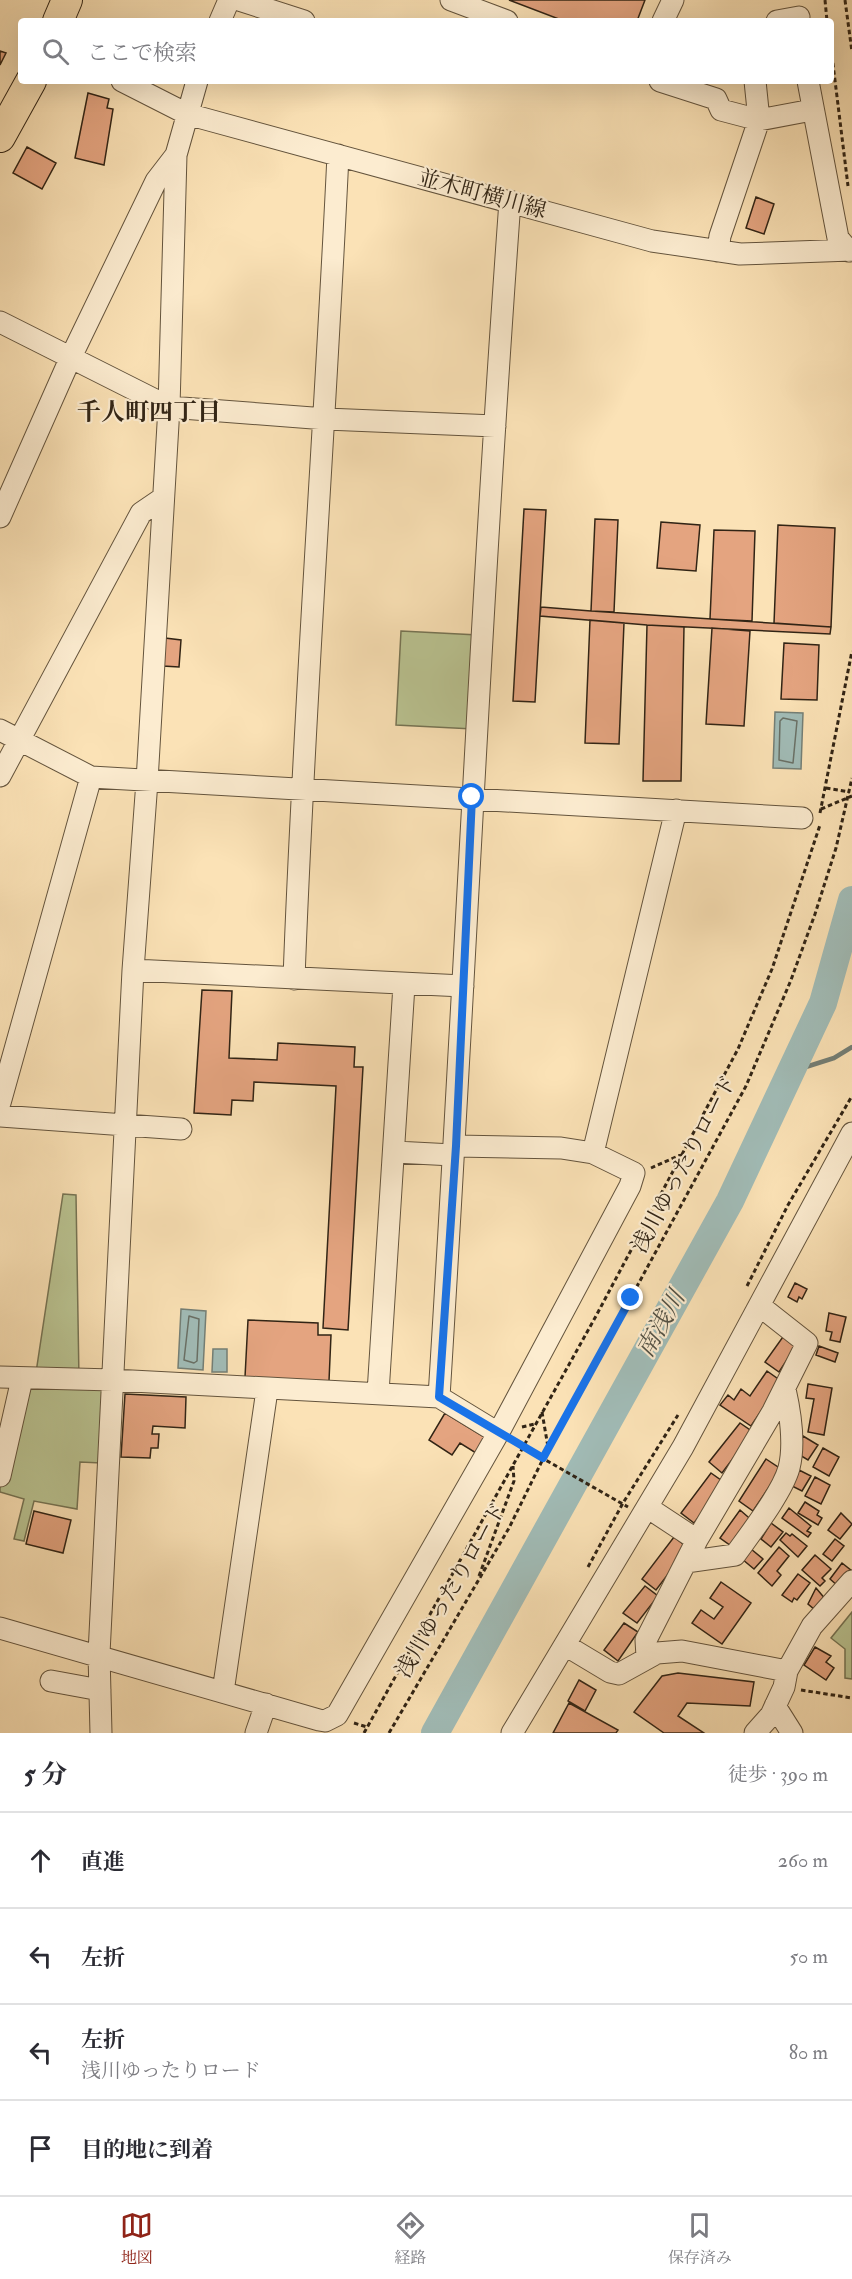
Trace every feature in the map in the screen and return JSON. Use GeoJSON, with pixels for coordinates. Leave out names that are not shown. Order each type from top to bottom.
{"type":"FeatureCollection","features":[{"type":"Feature","properties":{"kind":"highway"},"geometry":{"type":"LineString","coordinates":[[59,18],[67,0]]}},
{"type":"Feature","properties":{"kind":"highway"},"geometry":{"type":"LineString","coordinates":[[0,137],[29,84]]}},
{"type":"Feature","properties":{"kind":"street"},"geometry":{"type":"LineString","coordinates":[[221,18],[229,0]]}},
{"type":"Feature","properties":{"kind":"street"},"geometry":{"type":"LineString","coordinates":[[239,0],[295,18]]}},
{"type":"Feature","properties":{"kind":"street"},"geometry":{"type":"LineString","coordinates":[[451,0],[477,16]]}},
{"type":"Feature","properties":{"kind":"street"},"geometry":{"type":"LineString","coordinates":[[664,18],[673,0]]}},
{"type":"Feature","properties":{"kind":"street"},"geometry":{"type":"LineString","coordinates":[[784,18],[799,12]]}},
{"type":"Feature","properties":{"kind":"street","name":"並木町横川線"},"geometry":{"type":"LineString","coordinates":[[128,84],[187,114],[652,241],[718,251],[774,254],[851,250]]}},
{"type":"Feature","properties":{"kind":"street"},"geometry":{"type":"LineString","coordinates":[[100,1733],[99,1654],[133,970],[147,781],[169,407],[176,155],[196,84]]}},
{"type":"Feature","properties":{"kind":"street"},"geometry":{"type":"LineString","coordinates":[[669,84],[716,99],[721,110],[759,120],[812,110]]}},
{"type":"Feature","properties":{"kind":"street"},"geometry":{"type":"LineString","coordinates":[[718,251],[720,236],[759,120],[755,84]]}},
{"type":"Feature","properties":{"kind":"street"},"geometry":{"type":"LineString","coordinates":[[808,84],[837,238],[851,250]]}},
{"type":"Feature","properties":{"kind":"street"},"geometry":{"type":"LineString","coordinates":[[0,517],[70,359],[156,181],[176,155]]}},
{"type":"Feature","properties":{"kind":"street"},"geometry":{"type":"LineString","coordinates":[[294,979],[301,789],[326,419],[338,155]]}},
{"type":"Feature","properties":{"kind":"street"},"geometry":{"type":"LineString","coordinates":[[439,1397],[472,797],[510,201]]}},
{"type":"Feature","properties":{"kind":"street"},"geometry":{"type":"LineString","coordinates":[[0,322],[169,407],[326,419],[495,426]]}},
{"type":"Feature","properties":{"kind":"street"},"geometry":{"type":"LineString","coordinates":[[0,776],[9,734],[141,513],[163,498]]}},
{"type":"Feature","properties":{"kind":"street"},"geometry":{"type":"LineString","coordinates":[[9,734],[91,777],[676,810],[811,814]]}},
{"type":"Feature","properties":{"kind":"street"},"geometry":{"type":"LineString","coordinates":[[0,1103],[91,777]]}},
{"type":"Feature","properties":{"kind":"street"},"geometry":{"type":"LineString","coordinates":[[593,1153],[676,810]]}},
{"type":"Feature","properties":{"kind":"street"},"geometry":{"type":"LineString","coordinates":[[133,970],[404,985],[463,986]]}},
{"type":"Feature","properties":{"kind":"street"},"geometry":{"type":"LineString","coordinates":[[378,1393],[404,985]]}},
{"type":"Feature","properties":{"kind":"street"},"geometry":{"type":"LineString","coordinates":[[0,1116],[182,1129]]}},
{"type":"Feature","properties":{"kind":"street"},"geometry":{"type":"LineString","coordinates":[[512,1733],[647,1508],[760,1306],[852,1133]]}},
{"type":"Feature","properties":{"kind":"street"},"geometry":{"type":"LineString","coordinates":[[0,1628],[99,1654],[325,1721],[340,1713],[498,1433],[630,1186],[634,1173],[593,1153],[561,1148],[395,1152]]}},
{"type":"Feature","properties":{"kind":"street"},"geometry":{"type":"LineString","coordinates":[[647,1657],[646,1640],[697,1540],[785,1389],[807,1343],[760,1306]]}},
{"type":"Feature","properties":{"kind":"street"},"geometry":{"type":"LineString","coordinates":[[0,1377],[113,1380],[267,1390],[439,1397],[498,1433]]}},
{"type":"Feature","properties":{"kind":"street"},"geometry":{"type":"LineString","coordinates":[[0,1476],[22,1379]]}},
{"type":"Feature","properties":{"kind":"street"},"geometry":{"type":"LineString","coordinates":[[686,1562],[735,1555],[763,1517],[789,1468],[791,1415],[785,1389]]}},
{"type":"Feature","properties":{"kind":"street"},"geometry":{"type":"LineString","coordinates":[[223,1692],[267,1390]]}},
{"type":"Feature","properties":{"kind":"street"},"geometry":{"type":"LineString","coordinates":[[647,1508],[697,1540]]}},
{"type":"Feature","properties":{"kind":"street"},"geometry":{"type":"LineString","coordinates":[[755,1733],[776,1718],[785,1679],[812,1626],[852,1581]]}},
{"type":"Feature","properties":{"kind":"street"},"geometry":{"type":"LineString","coordinates":[[565,1645],[610,1672],[619,1674],[629,1671],[647,1657],[657,1653],[682,1651],[785,1679]]}},
{"type":"Feature","properties":{"kind":"street"},"geometry":{"type":"LineString","coordinates":[[51,1681],[100,1690]]}},
{"type":"Feature","properties":{"kind":"street"},"geometry":{"type":"LineString","coordinates":[[256,1733],[266,1704]]}},
{"type":"Feature","properties":{"kind":"street"},"geometry":{"type":"LineString","coordinates":[[776,1718],[792,1733]]}},
{"type":"Feature","properties":{"kind":"path"},"geometry":{"type":"LineString","coordinates":[[825,0],[828,18]]}},
{"type":"Feature","properties":{"kind":"path"},"geometry":{"type":"LineString","coordinates":[[845,0],[852,52]]}},
{"type":"Feature","properties":{"kind":"path"},"geometry":{"type":"LineString","coordinates":[[834,73],[848,191]]}},
{"type":"Feature","properties":{"kind":"path"},"geometry":{"type":"LineString","coordinates":[[811,814],[826,788],[852,651]]}},
{"type":"Feature","properties":{"kind":"path","name":"浅川ゆったりロード"},"geometry":{"type":"LineString","coordinates":[[389,1733],[509,1528],[543,1458],[720,1136],[758,1060],[812,925],[850,797],[852,778]]}},
{"type":"Feature","properties":{"kind":"path"},"geometry":{"type":"LineString","coordinates":[[826,788],[849,792]]}},
{"type":"Feature","properties":{"kind":"path"},"geometry":{"type":"LineString","coordinates":[[811,814],[850,797]]}},
{"type":"Feature","properties":{"kind":"path"},"geometry":{"type":"LineString","coordinates":[[364,1733],[685,1153],[738,1049],[772,969],[820,825],[811,814]]}},
{"type":"Feature","properties":{"kind":"path"},"geometry":{"type":"LineString","coordinates":[[747,1287],[788,1205],[852,1096]]}},
{"type":"Feature","properties":{"kind":"path"},"geometry":{"type":"LineString","coordinates":[[634,1173],[644,1172],[685,1153]]}},
{"type":"Feature","properties":{"kind":"path"},"geometry":{"type":"LineString","coordinates":[[583,1577],[622,1503],[670,1425],[684,1409]]}},
{"type":"Feature","properties":{"kind":"path"},"geometry":{"type":"LineString","coordinates":[[542,1412],[548,1449]]}},
{"type":"Feature","properties":{"kind":"path"},"geometry":{"type":"LineString","coordinates":[[498,1433],[622,1503]]}},
{"type":"Feature","properties":{"kind":"path"},"geometry":{"type":"LineString","coordinates":[[476,1583],[514,1481],[513,1465]]}},
{"type":"Feature","properties":{"kind":"path"},"geometry":{"type":"LineString","coordinates":[[785,1679],[852,1698]]}},
{"type":"Feature","properties":{"kind":"path"},"geometry":{"type":"LineString","coordinates":[[348,1721],[367,1727]]}},
{"type":"Feature","properties":{"kind":"green space"},"geometry":{"type":"Polygon","coordinates":[[[401,631],[478,635],[473,729],[396,725],[401,631]]]}},
{"type":"Feature","properties":{"kind":"green space"},"geometry":{"type":"Polygon","coordinates":[[[63,1194],[76,1195],[79,1380],[105,1380],[101,1463],[80,1462],[77,1509],[34,1501],[24,1541],[14,1539],[24,1499],[0,1492],[0,1476],[22,1379],[35,1379],[63,1194]]]}},
{"type":"Feature","properties":{"kind":"green space"},"geometry":{"type":"Polygon","coordinates":[[[852,1612],[852,1679],[845,1678],[845,1649],[831,1638],[852,1612]]]}},
{"type":"Feature","properties":{"kind":"water"},"geometry":{"type":"Polygon","coordinates":[[[775,712],[803,713],[801,769],[773,768],[775,712]]]}},
{"type":"Feature","properties":{"kind":"water"},"geometry":{"type":"Polygon","coordinates":[[[181,1309],[206,1311],[203,1370],[178,1368],[181,1309]]]}},
{"type":"Feature","properties":{"kind":"water"},"geometry":{"type":"Polygon","coordinates":[[[213,1349],[227,1349],[227,1372],[212,1372],[213,1349]]]}},
{"type":"Feature","properties":{"kind":"building"},"geometry":{"type":"Polygon","coordinates":[[[509,0],[645,0],[638,18],[556,18],[509,0]]]}},
{"type":"Feature","properties":{"kind":"building"},"geometry":{"type":"Polygon","coordinates":[[[0,51],[6,53],[0,65],[0,51]]]}},
{"type":"Feature","properties":{"kind":"building"},"geometry":{"type":"Polygon","coordinates":[[[88,93],[109,99],[107,108],[113,109],[104,165],[75,158],[88,93]]]}},
{"type":"Feature","properties":{"kind":"building"},"geometry":{"type":"Polygon","coordinates":[[[27,147],[56,163],[42,189],[13,173],[27,147]]]}},
{"type":"Feature","properties":{"kind":"building"},"geometry":{"type":"Polygon","coordinates":[[[756,197],[774,204],[764,234],[746,228],[756,197]]]}},
{"type":"Feature","properties":{"kind":"building"},"geometry":{"type":"Polygon","coordinates":[[[524,509],[546,510],[535,702],[513,701],[524,509]]]}},
{"type":"Feature","properties":{"kind":"building"},"geometry":{"type":"Polygon","coordinates":[[[595,519],[618,520],[614,612],[591,611],[595,519]]]}},
{"type":"Feature","properties":{"kind":"building"},"geometry":{"type":"Polygon","coordinates":[[[661,522],[700,525],[696,571],[657,568],[661,522]]]}},
{"type":"Feature","properties":{"kind":"building"},"geometry":{"type":"Polygon","coordinates":[[[778,525],[835,528],[831,627],[774,623],[778,525]]]}},
{"type":"Feature","properties":{"kind":"building"},"geometry":{"type":"Polygon","coordinates":[[[714,530],[755,531],[752,621],[710,619],[714,530]]]}},
{"type":"Feature","properties":{"kind":"building"},"geometry":{"type":"Polygon","coordinates":[[[541,607],[831,627],[830,634],[647,625],[540,616],[541,607]]]}},
{"type":"Feature","properties":{"kind":"building"},"geometry":{"type":"Polygon","coordinates":[[[590,620],[624,623],[619,744],[585,743],[590,620]]]}},
{"type":"Feature","properties":{"kind":"building"},"geometry":{"type":"Polygon","coordinates":[[[647,625],[684,627],[681,781],[643,781],[647,625]]]}},
{"type":"Feature","properties":{"kind":"building"},"geometry":{"type":"Polygon","coordinates":[[[712,628],[750,631],[744,726],[706,724],[712,628]]]}},
{"type":"Feature","properties":{"kind":"building"},"geometry":{"type":"Polygon","coordinates":[[[165,638],[181,640],[179,667],[163,666],[165,638]]]}},
{"type":"Feature","properties":{"kind":"building"},"geometry":{"type":"Polygon","coordinates":[[[784,643],[819,645],[817,700],[781,699],[784,643]]]}},
{"type":"Feature","properties":{"kind":"building"},"geometry":{"type":"Polygon","coordinates":[[[202,990],[232,991],[229,1058],[277,1060],[278,1043],[355,1047],[354,1067],[363,1067],[348,1330],[323,1328],[336,1086],[254,1082],[253,1101],[232,1100],[231,1115],[194,1113],[202,990]]]}},
{"type":"Feature","properties":{"kind":"building"},"geometry":{"type":"Polygon","coordinates":[[[795,1283],[807,1289],[802,1299],[799,1297],[797,1302],[788,1297],[795,1283]]]}},
{"type":"Feature","properties":{"kind":"building"},"geometry":{"type":"Polygon","coordinates":[[[829,1313],[846,1317],[840,1342],[830,1340],[832,1332],[826,1331],[829,1313]]]}},
{"type":"Feature","properties":{"kind":"building"},"geometry":{"type":"Polygon","coordinates":[[[248,1320],[318,1323],[318,1335],[331,1335],[329,1381],[245,1377],[248,1320]]]}},
{"type":"Feature","properties":{"kind":"building"},"geometry":{"type":"Polygon","coordinates":[[[785,1334],[798,1343],[779,1372],[765,1362],[785,1334]]]}},
{"type":"Feature","properties":{"kind":"building"},"geometry":{"type":"Polygon","coordinates":[[[819,1346],[838,1353],[835,1362],[816,1355],[819,1346]]]}},
{"type":"Feature","properties":{"kind":"building"},"geometry":{"type":"Polygon","coordinates":[[[767,1371],[781,1381],[751,1426],[720,1405],[728,1395],[734,1400],[741,1389],[750,1396],[767,1371]]]}},
{"type":"Feature","properties":{"kind":"building"},"geometry":{"type":"Polygon","coordinates":[[[808,1384],[832,1388],[824,1435],[808,1432],[814,1399],[806,1398],[808,1384]]]}},
{"type":"Feature","properties":{"kind":"building"},"geometry":{"type":"Polygon","coordinates":[[[125,1394],[186,1397],[185,1428],[153,1426],[152,1434],[159,1434],[158,1448],[151,1448],[150,1458],[121,1457],[125,1394]]]}},
{"type":"Feature","properties":{"kind":"building"},"geometry":{"type":"Polygon","coordinates":[[[445,1413],[486,1438],[476,1453],[460,1443],[452,1455],[429,1440],[445,1413]]]}},
{"type":"Feature","properties":{"kind":"building"},"geometry":{"type":"Polygon","coordinates":[[[740,1423],[753,1432],[722,1473],[709,1462],[740,1423]]]}},
{"type":"Feature","properties":{"kind":"building"},"geometry":{"type":"Polygon","coordinates":[[[803,1436],[818,1445],[808,1460],[798,1454],[797,1447],[803,1436]]]}},
{"type":"Feature","properties":{"kind":"building"},"geometry":{"type":"Polygon","coordinates":[[[823,1448],[839,1457],[829,1476],[813,1467],[823,1448]]]}},
{"type":"Feature","properties":{"kind":"building"},"geometry":{"type":"Polygon","coordinates":[[[766,1459],[781,1469],[753,1511],[739,1501],[766,1459]]]}},
{"type":"Feature","properties":{"kind":"building"},"geometry":{"type":"Polygon","coordinates":[[[799,1470],[811,1476],[802,1491],[788,1484],[799,1470]]]}},
{"type":"Feature","properties":{"kind":"building"},"geometry":{"type":"Polygon","coordinates":[[[711,1473],[725,1483],[694,1523],[681,1513],[711,1473]]]}},
{"type":"Feature","properties":{"kind":"building"},"geometry":{"type":"Polygon","coordinates":[[[815,1477],[830,1485],[821,1504],[805,1496],[815,1477]]]}},
{"type":"Feature","properties":{"kind":"building"},"geometry":{"type":"Polygon","coordinates":[[[805,1502],[819,1511],[817,1515],[822,1518],[818,1525],[798,1513],[805,1502]]]}},
{"type":"Feature","properties":{"kind":"building"},"geometry":{"type":"Polygon","coordinates":[[[789,1508],[811,1526],[807,1531],[811,1533],[808,1537],[782,1518],[789,1508]]]}},
{"type":"Feature","properties":{"kind":"building"},"geometry":{"type":"Polygon","coordinates":[[[740,1510],[755,1523],[734,1548],[720,1538],[740,1510]]]}},
{"type":"Feature","properties":{"kind":"building"},"geometry":{"type":"Polygon","coordinates":[[[34,1511],[71,1520],[63,1553],[26,1544],[34,1511]]]}},
{"type":"Feature","properties":{"kind":"building"},"geometry":{"type":"Polygon","coordinates":[[[841,1513],[852,1524],[840,1539],[828,1530],[841,1513]]]}},
{"type":"Feature","properties":{"kind":"building"},"geometry":{"type":"Polygon","coordinates":[[[771,1523],[783,1532],[771,1547],[761,1539],[771,1523]]]}},
{"type":"Feature","properties":{"kind":"building"},"geometry":{"type":"Polygon","coordinates":[[[786,1533],[790,1536],[792,1534],[807,1546],[798,1557],[780,1540],[786,1533]]]}},
{"type":"Feature","properties":{"kind":"building"},"geometry":{"type":"Polygon","coordinates":[[[674,1537],[688,1548],[656,1590],[642,1579],[674,1537]]]}},
{"type":"Feature","properties":{"kind":"building"},"geometry":{"type":"Polygon","coordinates":[[[835,1539],[844,1546],[832,1561],[823,1554],[835,1539]]]}},
{"type":"Feature","properties":{"kind":"building"},"geometry":{"type":"Polygon","coordinates":[[[779,1547],[789,1556],[777,1571],[781,1575],[772,1586],[758,1573],[779,1547]]]}},
{"type":"Feature","properties":{"kind":"building"},"geometry":{"type":"Polygon","coordinates":[[[751,1549],[763,1559],[754,1569],[742,1559],[751,1549]]]}},
{"type":"Feature","properties":{"kind":"building"},"geometry":{"type":"Polygon","coordinates":[[[815,1555],[831,1569],[822,1578],[825,1581],[820,1586],[802,1570],[815,1555]]]}},
{"type":"Feature","properties":{"kind":"building"},"geometry":{"type":"Polygon","coordinates":[[[842,1563],[852,1571],[839,1587],[830,1579],[842,1563]]]}},
{"type":"Feature","properties":{"kind":"building"},"geometry":{"type":"Polygon","coordinates":[[[798,1574],[810,1583],[797,1600],[794,1598],[792,1602],[782,1595],[798,1574]]]}},
{"type":"Feature","properties":{"kind":"building"},"geometry":{"type":"Polygon","coordinates":[[[721,1582],[751,1603],[722,1644],[692,1623],[701,1610],[714,1619],[723,1607],[710,1598],[721,1582]]]}},
{"type":"Feature","properties":{"kind":"building"},"geometry":{"type":"Polygon","coordinates":[[[645,1586],[658,1596],[637,1623],[623,1613],[645,1586]]]}},
{"type":"Feature","properties":{"kind":"building"},"geometry":{"type":"Polygon","coordinates":[[[816,1588],[827,1601],[820,1614],[808,1604],[816,1588]]]}},
{"type":"Feature","properties":{"kind":"building"},"geometry":{"type":"Polygon","coordinates":[[[624,1623],[638,1632],[618,1661],[604,1650],[624,1623]]]}},
{"type":"Feature","properties":{"kind":"building"},"geometry":{"type":"Polygon","coordinates":[[[815,1647],[831,1656],[826,1662],[834,1668],[826,1680],[804,1665],[815,1647]]]}},
{"type":"Feature","properties":{"kind":"building"},"geometry":{"type":"Polygon","coordinates":[[[678,1673],[754,1682],[750,1706],[687,1703],[678,1716],[704,1733],[664,1733],[634,1712],[662,1676],[678,1673]]]}},
{"type":"Feature","properties":{"kind":"building"},"geometry":{"type":"Polygon","coordinates":[[[579,1680],[596,1690],[585,1711],[568,1701],[579,1680]]]}},
{"type":"Feature","properties":{"kind":"building"},"geometry":{"type":"Polygon","coordinates":[[[569,1703],[618,1730],[616,1733],[553,1733],[569,1703]]]}},
{"type":"Feature","properties":{"kind":"waterway","name":"南浅川"},"geometry":{"type":"LineString","coordinates":[[435,1733],[730,1201],[823,1003],[852,900]]}},
{"type":"Feature","properties":{"kind":"waterway"},"geometry":{"type":"LineString","coordinates":[[790,1072],[834,1058],[852,1047]]}},
{"type":"Feature","properties":{"kind":"district","name":"千人町四丁目"},"geometry":{"type":"Point","coordinates":[149,412]}},
{"type":"Feature","properties":{"kind":"route"},"geometry":{"type":"LineString","coordinates":[[472,797],[456,1146],[453,1155],[439,1397],[543,1458],[631,1298]]}}]}
